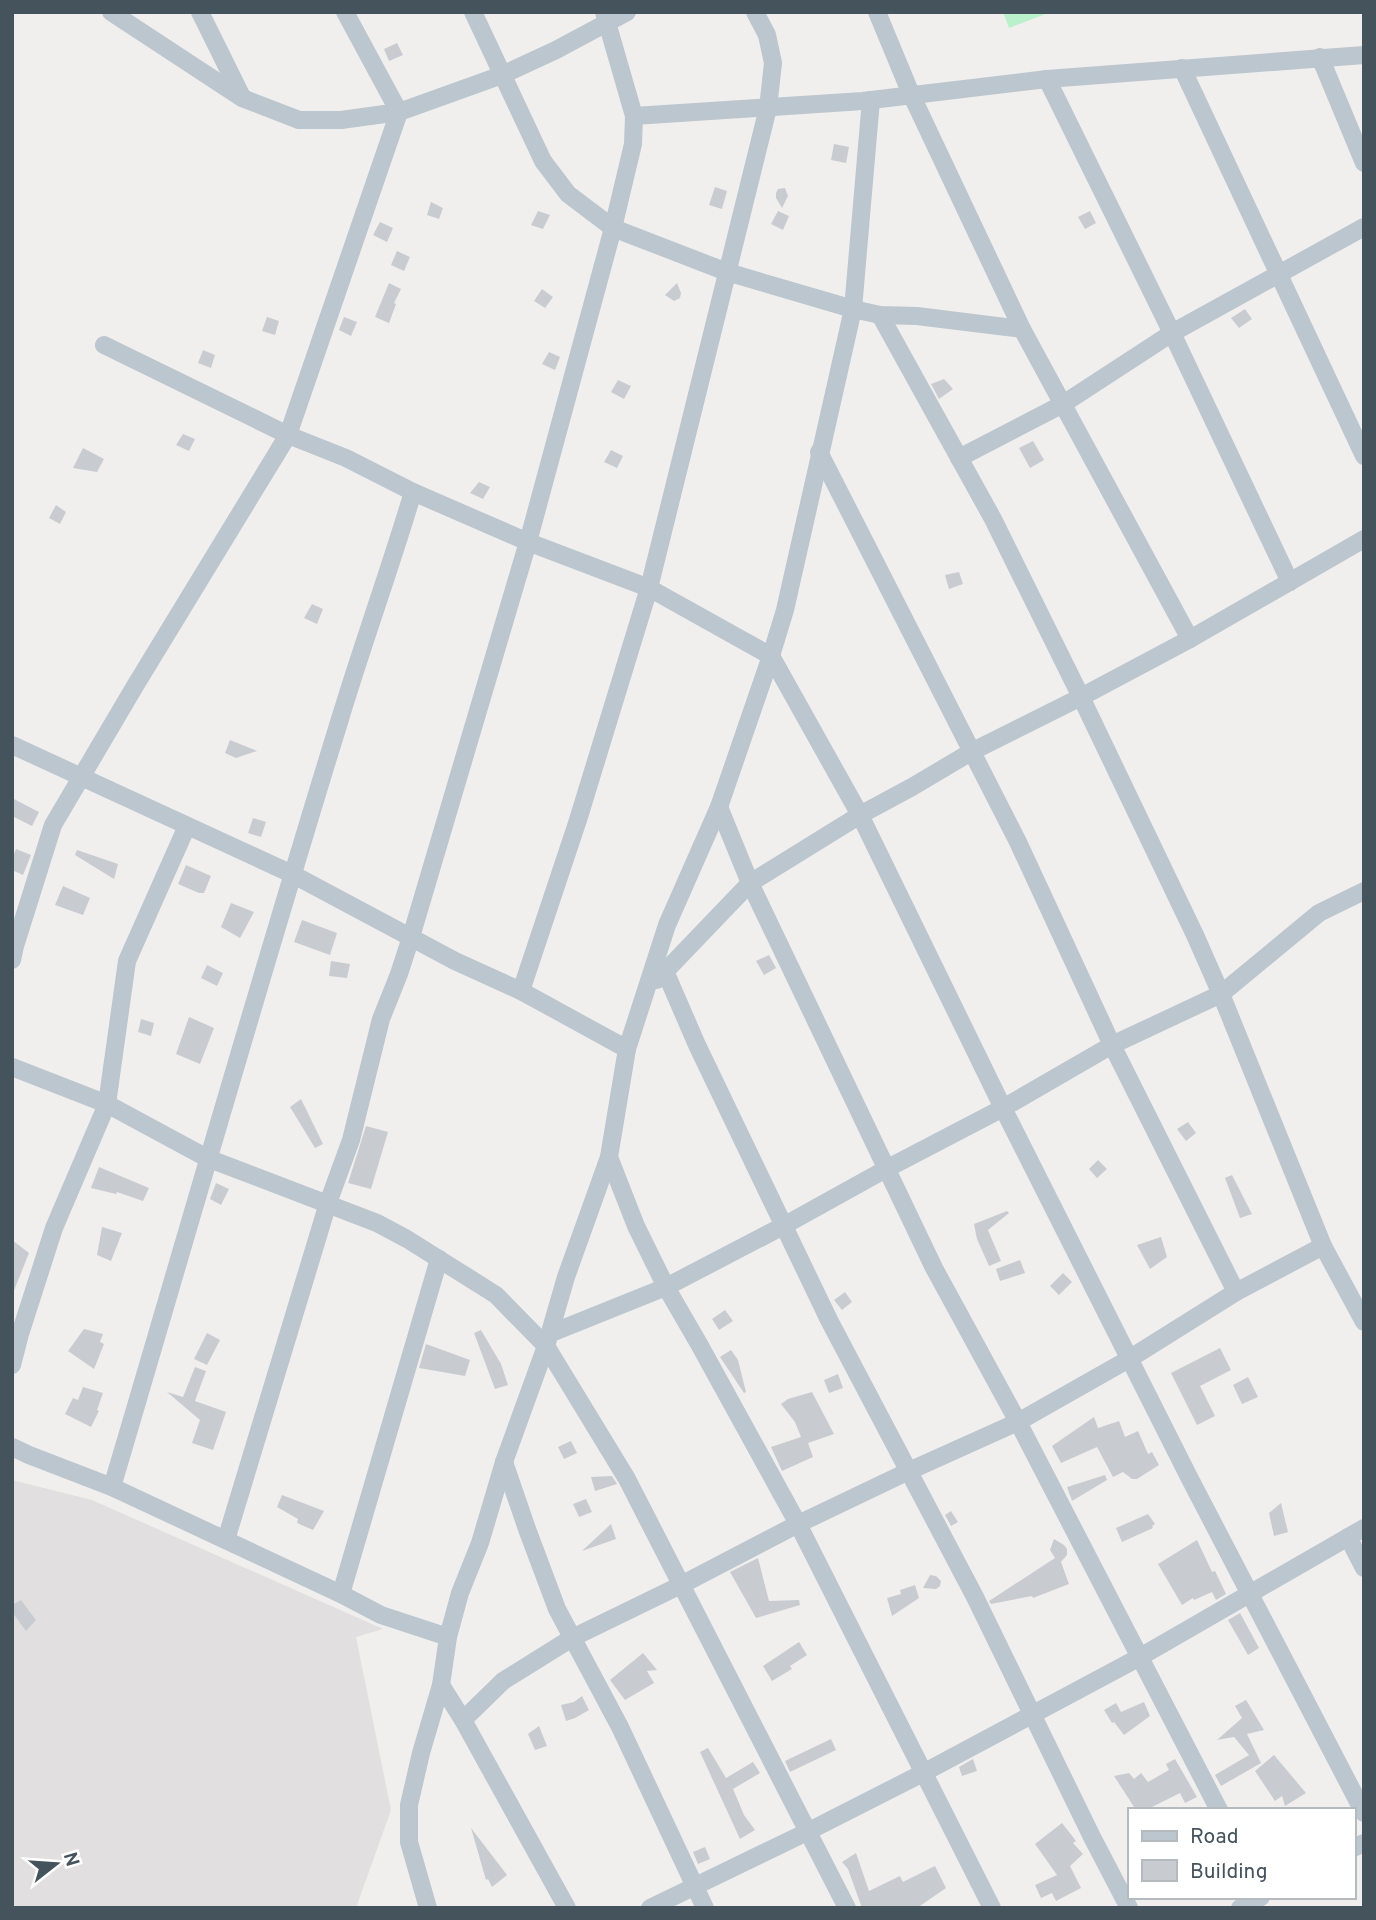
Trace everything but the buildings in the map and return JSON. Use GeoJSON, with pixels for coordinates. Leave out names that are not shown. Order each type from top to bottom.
{"type":"FeatureCollection","features":[{"type":"Feature","properties":{"kind":"street"},"geometry":{"type":"LineString","coordinates":[[111,12],[242,98],[299,120],[341,120],[399,112],[502,75],[556,50],[606,17],[627,12]]}},
{"type":"Feature","properties":{"kind":"street"},"geometry":{"type":"LineString","coordinates":[[200,12],[242,98]]}},
{"type":"Feature","properties":{"kind":"street"},"geometry":{"type":"LineString","coordinates":[[12,960],[53,825],[288,435],[399,112],[345,12]]}},
{"type":"Feature","properties":{"kind":"street"},"geometry":{"type":"LineString","coordinates":[[473,12],[543,161],[568,194],[613,228],[727,272],[853,309],[880,315],[917,316],[1022,329]]}},
{"type":"Feature","properties":{"kind":"street"},"geometry":{"type":"LineString","coordinates":[[521,991],[578,820],[649,588],[768,108],[773,63],[767,35],[755,12]]}},
{"type":"Feature","properties":{"kind":"street"},"geometry":{"type":"LineString","coordinates":[[877,12],[911,94],[1022,329],[1190,639]]}},
{"type":"Feature","properties":{"kind":"street"},"geometry":{"type":"LineString","coordinates":[[226,1540],[328,1203],[351,1140],[381,1019],[411,937],[528,542],[613,228],[632,145],[634,116],[606,17]]}},
{"type":"Feature","properties":{"kind":"street"},"geometry":{"type":"LineString","coordinates":[[634,116],[871,100],[1047,79],[1364,55]]}},
{"type":"Feature","properties":{"kind":"street"},"geometry":{"type":"LineString","coordinates":[[1320,57],[1364,163]]}},
{"type":"Feature","properties":{"kind":"street"},"geometry":{"type":"LineString","coordinates":[[1182,68],[1364,456]]}},
{"type":"Feature","properties":{"kind":"street"},"geometry":{"type":"LineString","coordinates":[[1047,79],[1172,332],[1290,582]]}},
{"type":"Feature","properties":{"kind":"street"},"geometry":{"type":"LineString","coordinates":[[428,1908],[409,1842],[409,1805],[442,1685],[448,1637],[460,1593],[480,1543],[566,1277],[610,1157],[627,1049],[667,925],[719,807],[785,610],[853,309],[871,100]]}},
{"type":"Feature","properties":{"kind":"street"},"geometry":{"type":"LineString","coordinates":[[959,458],[1063,404],[1172,332],[1364,227]]}},
{"type":"Feature","properties":{"kind":"street"},"geometry":{"type":"LineString","coordinates":[[880,315],[993,519],[1081,697],[1195,935],[1323,1246],[1364,1322]]}},
{"type":"Feature","properties":{"kind":"street"},"geometry":{"type":"LineString","coordinates":[[104,345],[288,435],[346,458],[413,492],[528,542],[649,588],[771,656],[860,815],[1129,1359],[1248,1594],[1364,1814]]}},
{"type":"Feature","properties":{"kind":"street"},"geometry":{"type":"LineString","coordinates":[[819,452],[1018,842],[1112,1045],[1236,1292]]}},
{"type":"Feature","properties":{"kind":"street"},"geometry":{"type":"LineString","coordinates":[[113,1487],[292,874],[413,492]]}},
{"type":"Feature","properties":{"kind":"street"},"geometry":{"type":"LineString","coordinates":[[647,990],[750,883],[860,815],[971,752],[1190,639],[1364,539]]}},
{"type":"Feature","properties":{"kind":"street"},"geometry":{"type":"LineString","coordinates":[[12,745],[292,874],[454,961],[521,991],[627,1049]]}},
{"type":"Feature","properties":{"kind":"street"},"geometry":{"type":"LineString","coordinates":[[719,807],[750,883],[934,1268],[1018,1422],[1218,1808]]}},
{"type":"Feature","properties":{"kind":"street"},"geometry":{"type":"LineString","coordinates":[[12,1365],[54,1228],[107,1104],[127,961],[187,826]]}},
{"type":"Feature","properties":{"kind":"street"},"geometry":{"type":"LineString","coordinates":[[547,1340],[666,1287],[1003,1108],[1112,1045],[1221,994],[1319,913],[1364,891]]}},
{"type":"Feature","properties":{"kind":"street"},"geometry":{"type":"LineString","coordinates":[[665,971],[697,1045],[829,1320],[975,1597],[1129,1908]]}},
{"type":"Feature","properties":{"kind":"street"},"geometry":{"type":"LineString","coordinates":[[12,1067],[107,1104],[207,1158],[377,1223],[496,1295],[547,1340],[627,1479],[848,1908]]}},
{"type":"Feature","properties":{"kind":"street"},"geometry":{"type":"LineString","coordinates":[[610,1157],[636,1227],[666,1287],[798,1524],[992,1908]]}},
{"type":"Feature","properties":{"kind":"street"},"geometry":{"type":"LineString","coordinates":[[463,1720],[503,1681],[572,1638],[798,1524],[1018,1422],[1129,1359],[1236,1292],[1323,1246]]}},
{"type":"Feature","properties":{"kind":"street"},"geometry":{"type":"LineString","coordinates":[[341,1594],[439,1259]]}},
{"type":"Feature","properties":{"kind":"street"},"geometry":{"type":"LineString","coordinates":[[12,1447],[113,1487],[381,1615],[448,1637]]}},
{"type":"Feature","properties":{"kind":"street"},"geometry":{"type":"LineString","coordinates":[[505,1462],[557,1609],[620,1727],[705,1908]]}},
{"type":"Feature","properties":{"kind":"street"},"geometry":{"type":"LineString","coordinates":[[650,1908],[923,1773],[1140,1657],[1356,1532],[1364,1568]]}},
{"type":"Feature","properties":{"kind":"street"},"geometry":{"type":"LineString","coordinates":[[442,1685],[567,1908]]}},
{"type":"Feature","properties":{"kind":"street"},"geometry":{"type":"LineString","coordinates":[[1240,1908],[1258,1899]]}},
{"type":"Feature","properties":{"kind":"shaded area"},"geometry":{"type":"Polygon","coordinates":[[[12,1480],[92,1500],[383,1629],[356,1637],[391,1810],[356,1908],[12,1908],[12,1480]]]}},
{"type":"Feature","properties":{"kind":"green space"},"geometry":{"type":"Polygon","coordinates":[[[1003,12],[1051,12],[1009,28],[1003,12]]]}}]}
